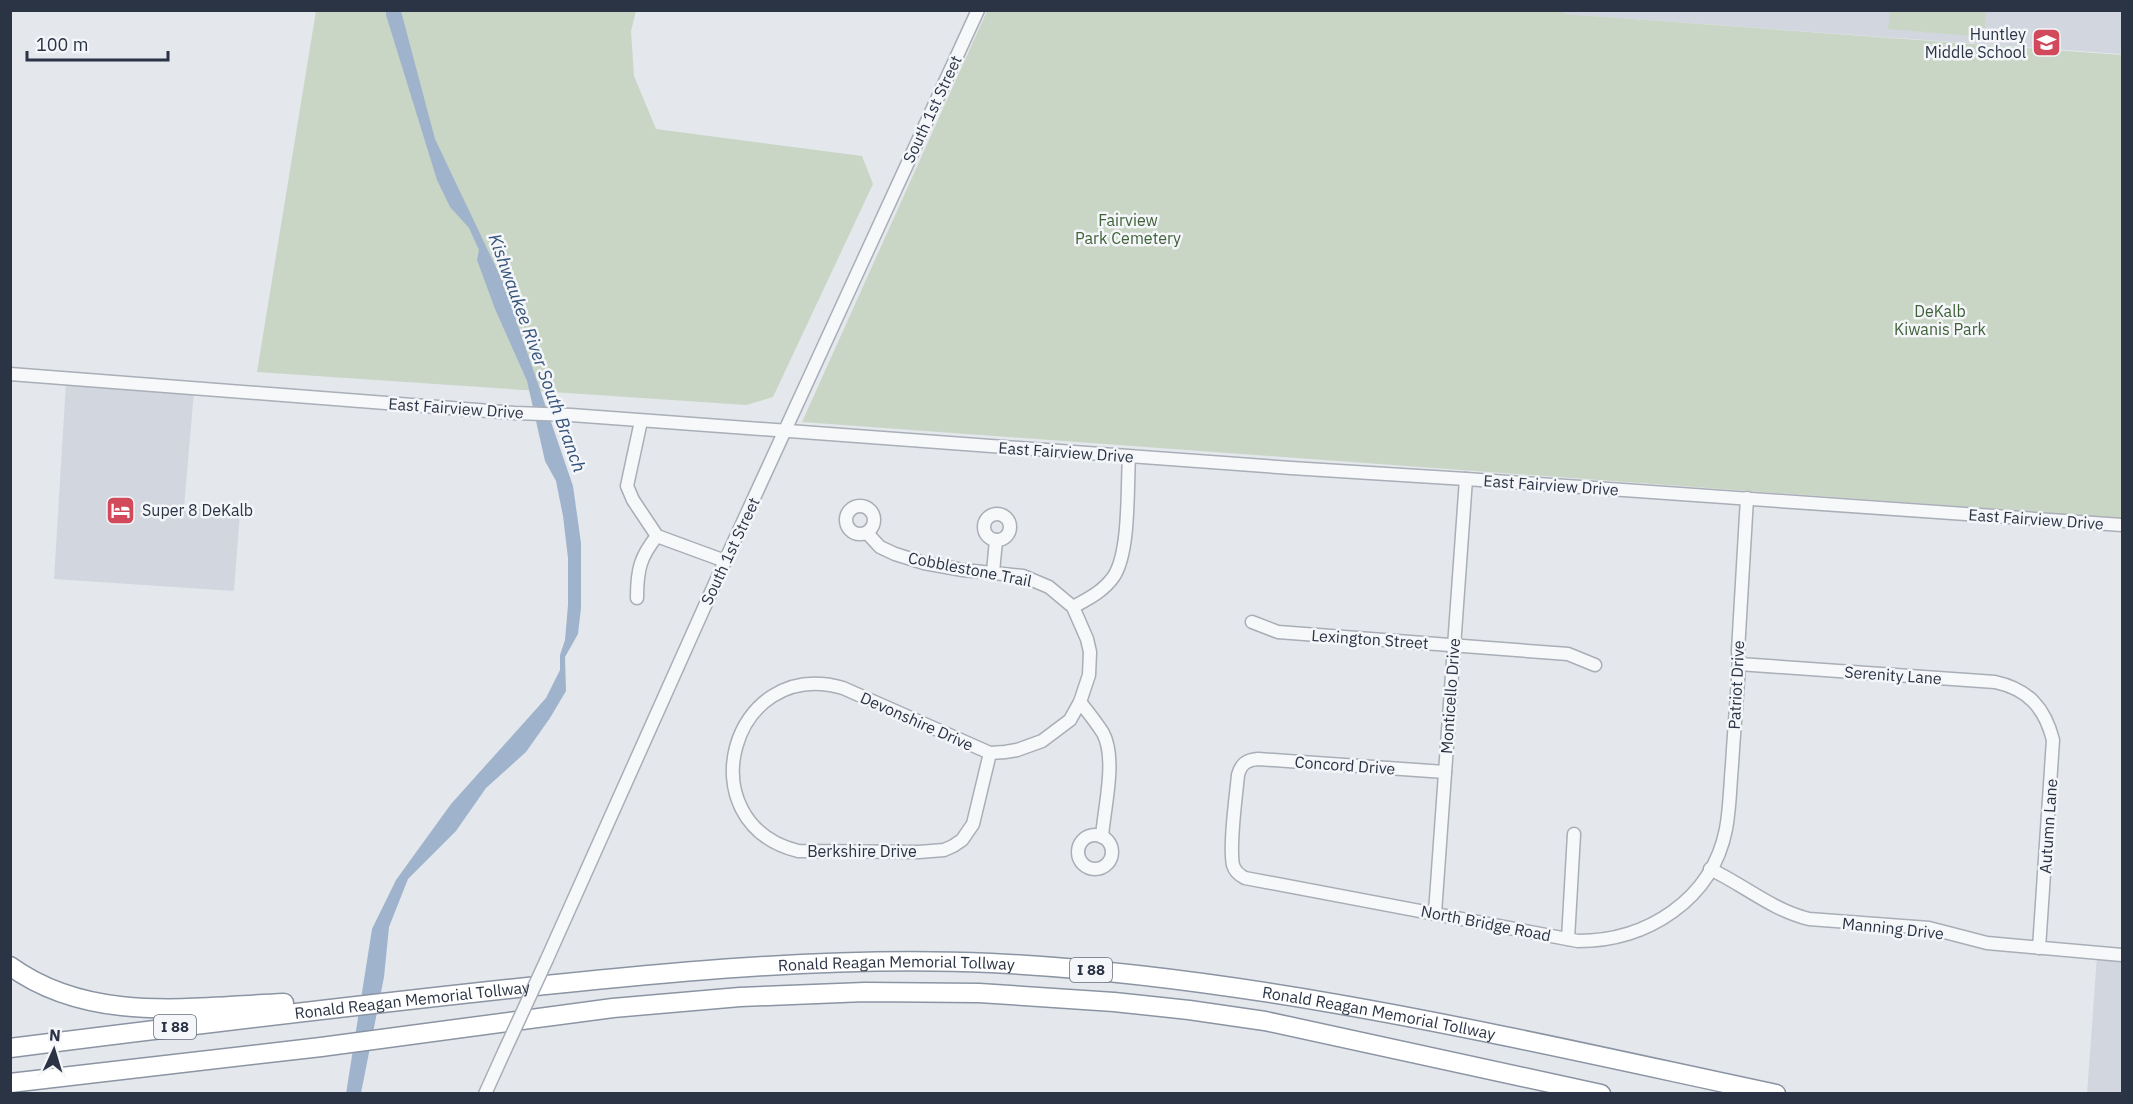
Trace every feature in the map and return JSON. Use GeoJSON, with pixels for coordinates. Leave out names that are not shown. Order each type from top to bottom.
{"type":"FeatureCollection","features":[{"type":"Feature","properties":{"kind":"highway","name":"Ronald Reagan Memorial Tollway"},"geometry":{"type":"LineString","coordinates":[[10,1048],[339,1006],[689,970],[867,963],[985,963],[1120,972],[1392,1014],[1776,1094]]}},
{"type":"Feature","properties":{"kind":"highway"},"geometry":{"type":"LineString","coordinates":[[10,966],[57,992],[85,1001],[117,1006],[149,1009],[308,1002],[339,1006]]}},
{"type":"Feature","properties":{"kind":"highway","name":"Ronald Reagan Memorial Tollway"},"geometry":{"type":"LineString","coordinates":[[10,1083],[321,1047],[613,1008],[740,997],[865,992],[979,993],[1114,1002],[1265,1021],[1601,1094]]}},
{"type":"Feature","properties":{"kind":"street","name":"South 1st Street"},"geometry":{"type":"LineString","coordinates":[[485,1094],[725,561],[978,10]]}},
{"type":"Feature","properties":{"kind":"street","name":"East Fairview Drive"},"geometry":{"type":"LineString","coordinates":[[10,374],[1129,457],[1466,478],[2122,525]]}},
{"type":"Feature","properties":{"kind":"street"},"geometry":{"type":"LineString","coordinates":[[641,421],[627,486],[633,500],[657,536],[725,561]]}},
{"type":"Feature","properties":{"kind":"street"},"geometry":{"type":"LineString","coordinates":[[1073,607],[1107,585],[1119,567],[1124,540],[1129,457]]}},
{"type":"Feature","properties":{"kind":"street","name":"Monticello Drive"},"geometry":{"type":"LineString","coordinates":[[1435,913],[1466,478]]}},
{"type":"Feature","properties":{"kind":"street","name":"Patriot Drive"},"geometry":{"type":"LineString","coordinates":[[1710,869],[1721,848],[1726,830],[1739,664],[1747,498]]}},
{"type":"Feature","properties":{"kind":"street","name":"Cobblestone Trail"},"geometry":{"type":"LineString","coordinates":[[867,533],[880,547],[924,564],[1023,576],[1036,580],[1049,587],[1073,607]]}},
{"type":"Feature","properties":{"kind":"street"},"geometry":{"type":"LineString","coordinates":[[637,598],[637,577],[640,564],[646,550],[657,536]]}},
{"type":"Feature","properties":{"kind":"street"},"geometry":{"type":"LineString","coordinates":[[993,572],[996,540]]}},
{"type":"Feature","properties":{"kind":"street","name":"Devonshire Drive"},"geometry":{"type":"LineString","coordinates":[[748,719],[759,706],[778,692],[798,685],[820,683],[843,688],[990,753],[1017,750],[1042,741],[1070,720],[1080,702],[1089,675],[1089,652],[1087,639],[1073,607]]}},
{"type":"Feature","properties":{"kind":"street","name":"Lexington Street"},"geometry":{"type":"LineString","coordinates":[[1252,622],[1278,632],[1568,654],[1595,665]]}},
{"type":"Feature","properties":{"kind":"street","name":"Serenity Lane"},"geometry":{"type":"LineString","coordinates":[[1739,664],[1995,682],[2020,690],[2040,707]]}},
{"type":"Feature","properties":{"kind":"street"},"geometry":{"type":"LineString","coordinates":[[1080,702],[1103,734],[1106,742],[1109,768],[1102,837]]}},
{"type":"Feature","properties":{"kind":"street","name":"Autumn Lane"},"geometry":{"type":"LineString","coordinates":[[2039,948],[2053,750],[2050,726],[2040,707]]}},
{"type":"Feature","properties":{"kind":"street","name":"Berkshire Drive"},"geometry":{"type":"LineString","coordinates":[[748,719],[739,735],[734,755],[732,778],[736,796],[748,820],[760,833],[780,845],[798,851],[919,852],[944,850],[953,846],[962,840],[973,824],[990,753]]}},
{"type":"Feature","properties":{"kind":"street","name":"Concord Drive"},"geometry":{"type":"LineString","coordinates":[[1238,874],[1234,868],[1232,855],[1238,775],[1246,762],[1258,759],[1445,772]]}},
{"type":"Feature","properties":{"kind":"street"},"geometry":{"type":"LineString","coordinates":[[1568,939],[1574,834]]}},
{"type":"Feature","properties":{"kind":"street","name":"North Bridge Road"},"geometry":{"type":"LineString","coordinates":[[1238,874],[1245,878],[1578,941],[1603,940],[1631,934],[1653,925],[1699,887],[1710,869]]}},
{"type":"Feature","properties":{"kind":"street","name":"Manning Drive"},"geometry":{"type":"LineString","coordinates":[[1710,869],[1778,908],[1809,919],[1929,928],[1987,943],[2122,955]]}},
{"type":"Feature","properties":{"kind":"shaded area","name":"Huntley Middle School"},"geometry":{"type":"Polygon","coordinates":[[[1564,10],[2122,11],[2122,54],[1563,14],[1564,10]]]}},
{"type":"Feature","properties":{"kind":"shaded area"},"geometry":{"type":"Polygon","coordinates":[[[66,383],[194,391],[184,508],[240,512],[234,591],[54,579],[66,383]]]}},
{"type":"Feature","properties":{"kind":"shaded area"},"geometry":{"type":"Polygon","coordinates":[[[2097,956],[2122,958],[2122,1093],[2087,1094],[2097,956]]]}},
{"type":"Feature","properties":{"kind":"green space"},"geometry":{"type":"Polygon","coordinates":[[[1564,10],[1564,14],[2122,55],[2122,518],[802,422],[987,11],[1564,10]]]}},
{"type":"Feature","properties":{"kind":"green space"},"geometry":{"type":"Polygon","coordinates":[[[316,11],[636,11],[631,31],[634,76],[656,129],[862,156],[873,184],[773,397],[746,405],[257,372],[316,11]]]}},
{"type":"Feature","properties":{"kind":"green space"},"geometry":{"type":"Polygon","coordinates":[[[1890,11],[1986,11],[1984,37],[1888,29],[1890,11]]]}},
{"type":"Feature","properties":{"kind":"water"},"geometry":{"type":"Polygon","coordinates":[[[386,11],[401,11],[435,139],[503,282],[573,486],[581,543],[581,608],[578,634],[565,657],[566,691],[550,718],[526,752],[486,788],[456,831],[408,879],[389,927],[384,977],[361,1093],[346,1094],[372,929],[396,880],[451,804],[546,698],[560,670],[560,655],[565,640],[568,605],[568,558],[563,516],[556,481],[545,461],[527,381],[495,309],[477,260],[479,250],[469,228],[450,207],[437,180],[386,11]]]}},
{"type":"Feature","properties":{"kind":"place","name":"Huntley Middle School"},"geometry":{"type":"Point","coordinates":[2047,43]}},
{"type":"Feature","properties":{"kind":"place","name":"Super 8 DeKalb"},"geometry":{"type":"Point","coordinates":[121,510]}},
{"type":"Feature","properties":{"kind":"park label","name":"Fairview Park Cemetery"},"geometry":{"type":"Point","coordinates":[1128,229]}},
{"type":"Feature","properties":{"kind":"park label","name":"DeKalb Kiwanis Park"},"geometry":{"type":"Point","coordinates":[1940,320]}},
{"type":"Feature","properties":{"kind":"water label","name":"Kishwaukee River South Branch"},"geometry":{"type":"Point","coordinates":[537,353]}}]}
